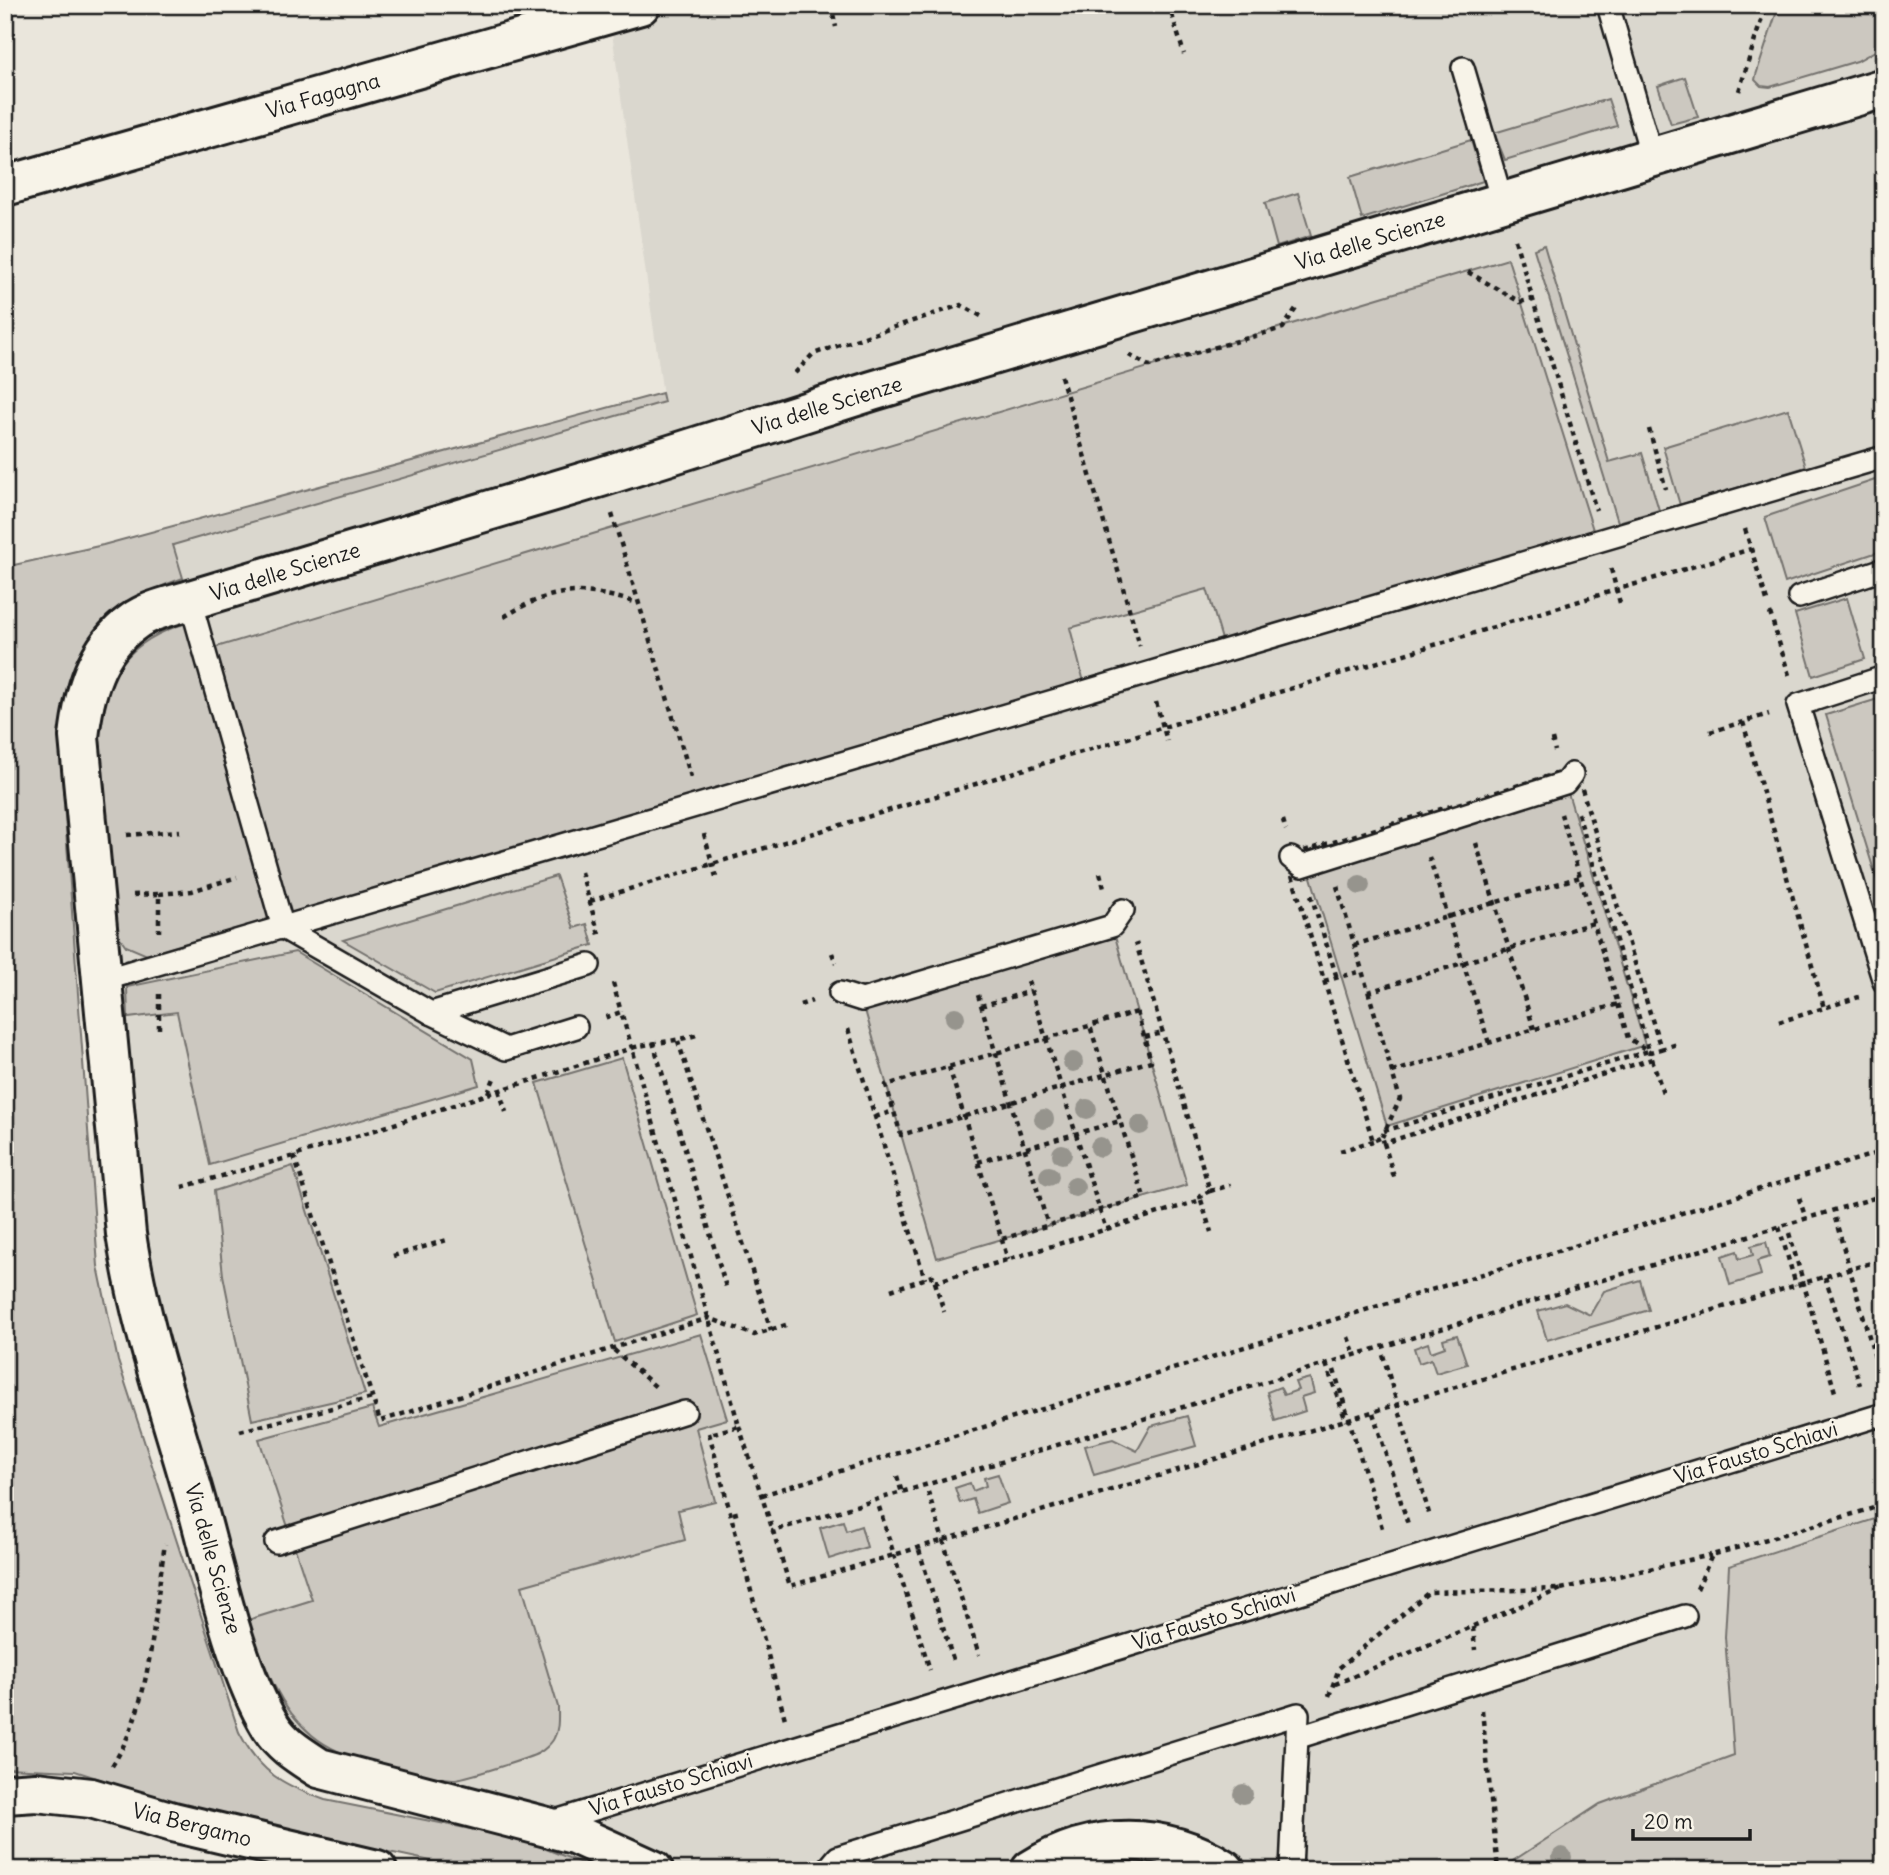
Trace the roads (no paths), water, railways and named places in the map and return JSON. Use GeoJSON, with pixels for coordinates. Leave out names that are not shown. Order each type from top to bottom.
{"type":"FeatureCollection","features":[{"type":"Feature","properties":{"kind":"street","name":"Via Fagagna"},"geometry":{"type":"LineString","coordinates":[[5,187],[640,5]]}},
{"type":"Feature","properties":{"kind":"street","name":"Via delle Scienze"},"geometry":{"type":"LineString","coordinates":[[653,1870],[574,1834],[319,1768],[291,1751],[272,1729],[256,1696],[239,1648],[135,1294],[126,1234],[79,737],[82,709],[101,657],[134,621],[190,600],[1508,218],[1652,157],[1884,88]]}},
{"type":"Feature","properties":{"kind":"street","name":"Via Bergamo"},"geometry":{"type":"LineString","coordinates":[[5,1794],[36,1793],[91,1798],[173,1822],[377,1870]]}},
{"type":"Feature","properties":{"kind":"street"},"geometry":{"type":"LineString","coordinates":[[1031,1870],[1071,1848],[1118,1840],[1170,1845],[1192,1852],[1225,1870]]}},
{"type":"Feature","properties":{"kind":"lane"},"geometry":{"type":"LineString","coordinates":[[1608,5],[1652,157]]}},
{"type":"Feature","properties":{"kind":"lane"},"geometry":{"type":"LineString","coordinates":[[1463,68],[1508,218]]}},
{"type":"Feature","properties":{"kind":"lane"},"geometry":{"type":"LineString","coordinates":[[103,980],[1884,457]]}},
{"type":"Feature","properties":{"kind":"lane"},"geometry":{"type":"LineString","coordinates":[[1799,597],[1884,569]]}},
{"type":"Feature","properties":{"kind":"lane"},"geometry":{"type":"LineString","coordinates":[[190,600],[284,928],[431,1013],[506,1049],[576,1027]]}},
{"type":"Feature","properties":{"kind":"lane"},"geometry":{"type":"LineString","coordinates":[[1878,988],[1798,705],[1884,677]]}},
{"type":"Feature","properties":{"kind":"lane"},"geometry":{"type":"LineString","coordinates":[[1291,858],[1302,866],[1565,783],[1572,774]]}},
{"type":"Feature","properties":{"kind":"lane"},"geometry":{"type":"LineString","coordinates":[[840,993],[862,1000],[1019,954],[1112,926],[1123,910]]}},
{"type":"Feature","properties":{"kind":"lane"},"geometry":{"type":"LineString","coordinates":[[431,1013],[596,958]]}},
{"type":"Feature","properties":{"kind":"lane"},"geometry":{"type":"LineString","coordinates":[[276,1542],[685,1412]]}},
{"type":"Feature","properties":{"kind":"lane","name":"Via Fausto Schiavi"},"geometry":{"type":"LineString","coordinates":[[543,1825],[1884,1413]]}},
{"type":"Feature","properties":{"kind":"lane"},"geometry":{"type":"LineString","coordinates":[[1299,1737],[1685,1616]]}},
{"type":"Feature","properties":{"kind":"lane"},"geometry":{"type":"LineString","coordinates":[[827,1870],[838,1857],[1298,1714],[1291,1870]]}}]}
